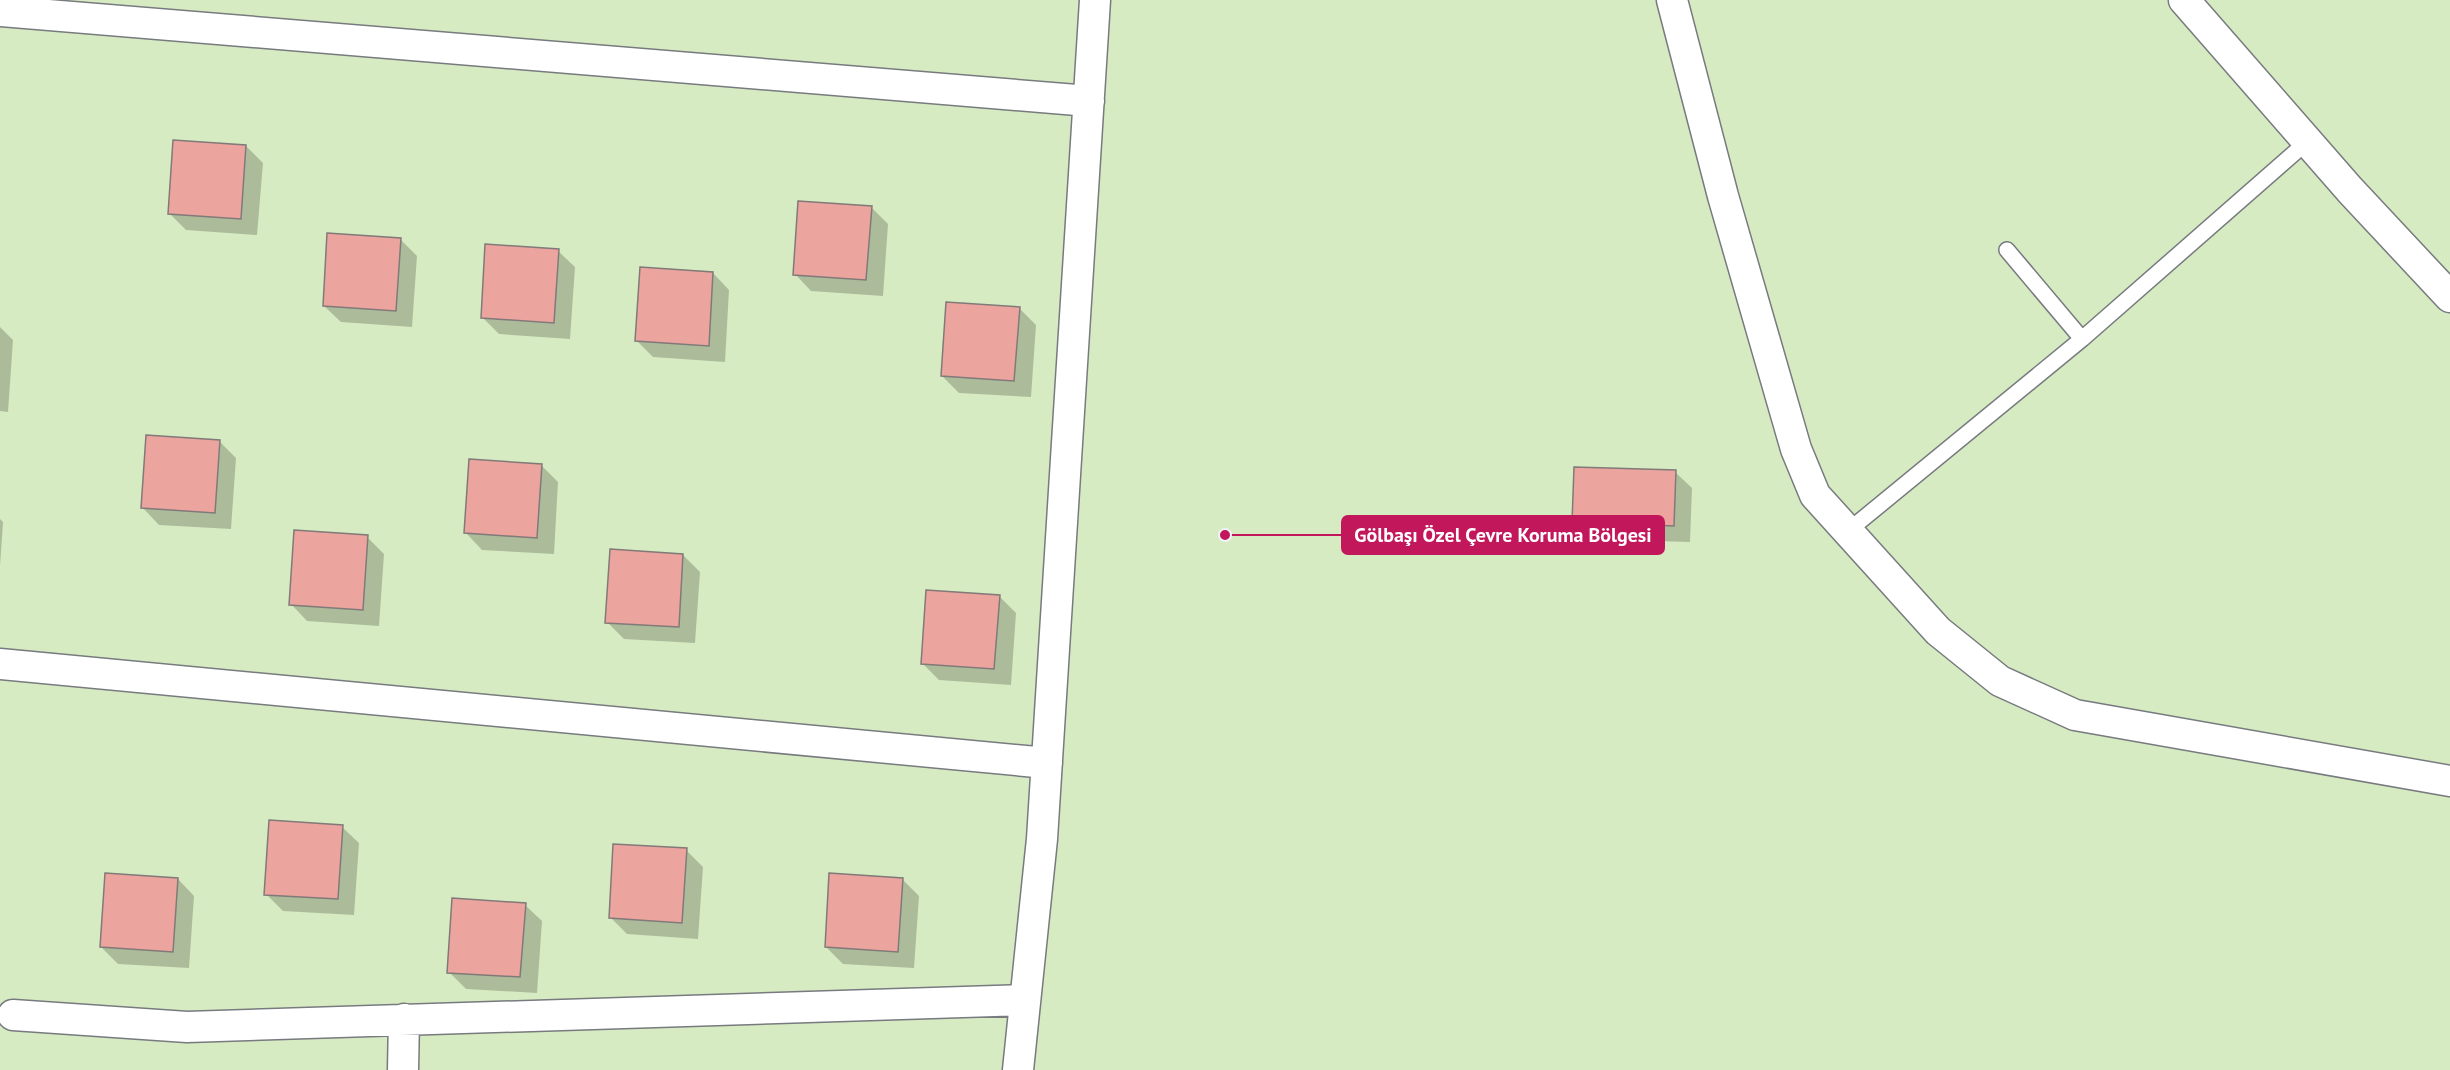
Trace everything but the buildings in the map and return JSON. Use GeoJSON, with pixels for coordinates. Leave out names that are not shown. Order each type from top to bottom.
{"type":"FeatureCollection","features":[{"type":"Feature","properties":{"kind":"street"},"geometry":{"type":"LineString","coordinates":[[1018,1070],[1042,839],[1095,0]]}},
{"type":"Feature","properties":{"kind":"street"},"geometry":{"type":"LineString","coordinates":[[1672,0],[1723,196],[1796,449],[1815,495],[1938,630],[2000,681],[2075,715],[2450,781]]}},
{"type":"Feature","properties":{"kind":"street"},"geometry":{"type":"LineString","coordinates":[[2184,0],[2450,297]]}},
{"type":"Feature","properties":{"kind":"street"},"geometry":{"type":"LineString","coordinates":[[0,11],[1089,101]]}},
{"type":"Feature","properties":{"kind":"street"},"geometry":{"type":"LineString","coordinates":[[0,664],[1047,763]]}},
{"type":"Feature","properties":{"kind":"street"},"geometry":{"type":"LineString","coordinates":[[13,1015],[187,1027],[1025,999]]}},
{"type":"Feature","properties":{"kind":"street"},"geometry":{"type":"LineString","coordinates":[[403,1070],[404,1019]]}},
{"type":"Feature","properties":{"kind":"lane"},"geometry":{"type":"LineString","coordinates":[[1848,531],[2082,339],[2308,141]]}},
{"type":"Feature","properties":{"kind":"lane"},"geometry":{"type":"LineString","coordinates":[[2007,250],[2082,339]]}},
{"type":"Feature","properties":{"kind":"green space"},"geometry":{"type":"Polygon","coordinates":[[[0,0],[2450,0],[2450,1070],[0,1070],[0,0]]]}},
{"type":"Feature","properties":{"kind":"place","name":"Gölbaşı Özel Çevre Koruma Bölgesi"},"geometry":{"type":"Point","coordinates":[1225,535]}}]}
